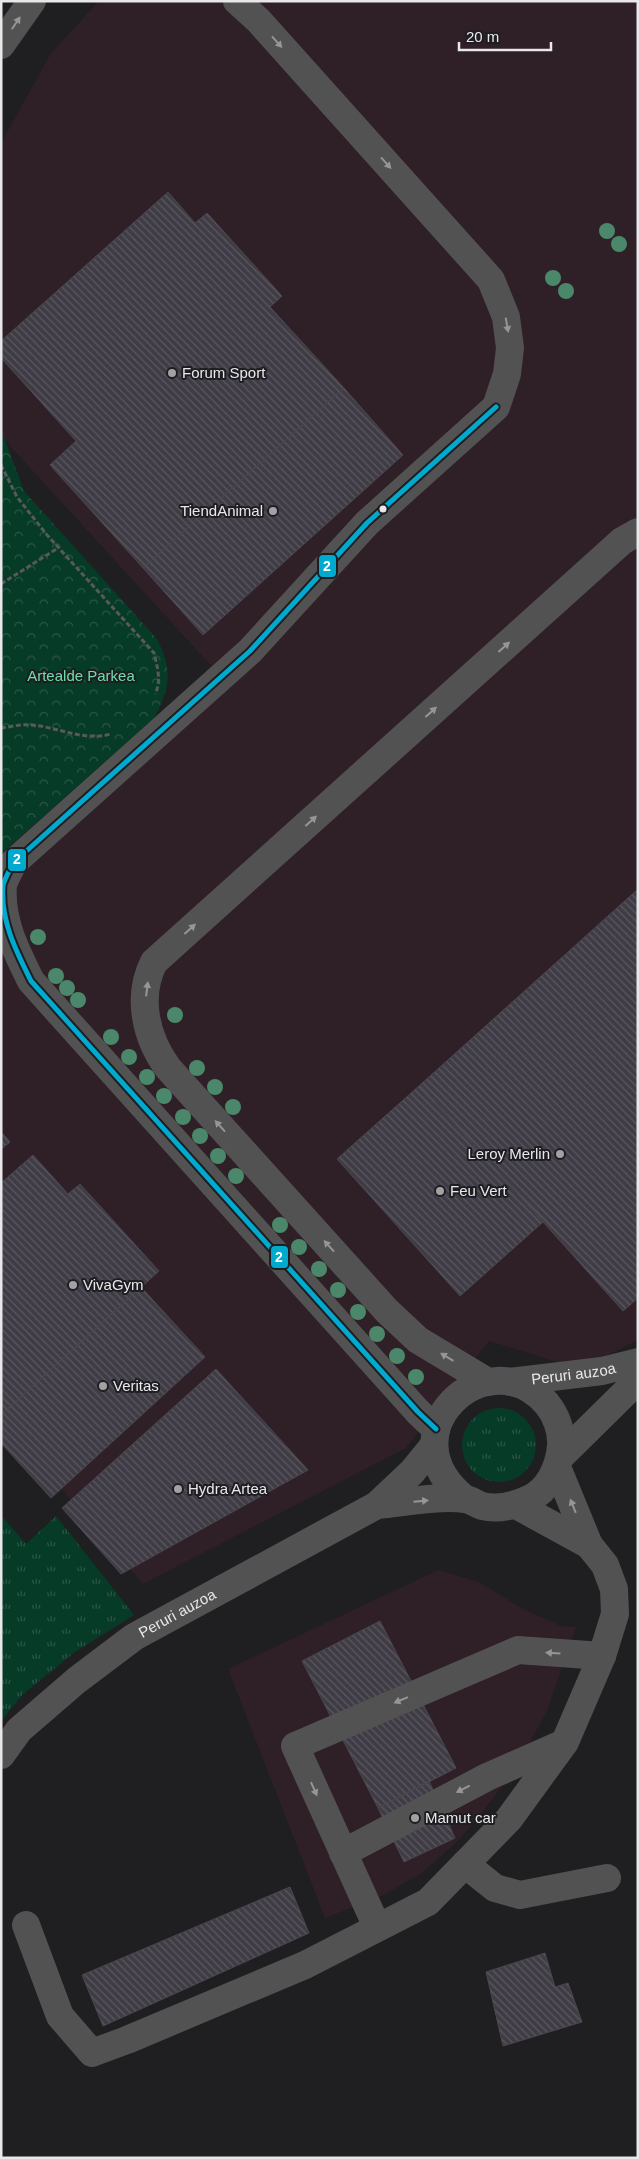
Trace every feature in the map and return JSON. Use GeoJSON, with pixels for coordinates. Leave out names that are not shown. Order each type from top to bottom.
{"type":"FeatureCollection","features":[{"type":"Feature","properties":{"kind":"street"},"geometry":{"type":"LineString","coordinates":[[1,45],[32,1]]}},
{"type":"Feature","properties":{"kind":"street"},"geometry":{"type":"LineString","coordinates":[[242,3],[491,280],[506,317],[510,348],[507,374],[496,407],[367,523],[250,651],[13,864],[3,884],[4,912],[9,938],[31,981],[406,1399],[435,1437]]}},
{"type":"Feature","properties":{"kind":"street"},"geometry":{"type":"LineString","coordinates":[[26,1924],[60,2016],[92,2052],[128,2040],[305,1965],[428,1902],[509,1819],[565,1742],[602,1656],[615,1614],[614,1589],[605,1565],[589,1545],[559,1462],[560,1432],[550,1409],[540,1396],[526,1387],[499,1382],[418,1340],[387,1310],[168,1068],[156,1051],[148,1028],[145,1010],[146,988],[149,971],[154,962],[630,536]]}},
{"type":"Feature","properties":{"kind":"street","name":"Peruri auzoa"},"geometry":{"type":"LineString","coordinates":[[499,1382],[638,1366],[633,1385],[559,1462]]}},
{"type":"Feature","properties":{"kind":"street"},"geometry":{"type":"LineString","coordinates":[[499,1382],[461,1393],[441,1415],[435,1437],[436,1461],[442,1476],[452,1488],[465,1498],[481,1506],[499,1508],[516,1505],[534,1497],[548,1484],[559,1462]]}},
{"type":"Feature","properties":{"kind":"street","name":"Peruri auzoa"},"geometry":{"type":"LineString","coordinates":[[606,1412],[638,1394]]}},
{"type":"Feature","properties":{"kind":"street","name":"Peruri auzoa"},"geometry":{"type":"LineString","coordinates":[[1,1755],[19,1730],[77,1680],[134,1637],[377,1505],[412,1472],[435,1437]]}},
{"type":"Feature","properties":{"kind":"street","name":"Peruri auzoa"},"geometry":{"type":"LineString","coordinates":[[377,1505],[465,1498]]}},
{"type":"Feature","properties":{"kind":"street"},"geometry":{"type":"LineString","coordinates":[[516,1505],[589,1545]]}},
{"type":"Feature","properties":{"kind":"street"},"geometry":{"type":"LineString","coordinates":[[377,1927],[295,1746],[518,1650],[602,1656]]}},
{"type":"Feature","properties":{"kind":"street"},"geometry":{"type":"LineString","coordinates":[[343,1852],[487,1777],[565,1742]]}},
{"type":"Feature","properties":{"kind":"street"},"geometry":{"type":"LineString","coordinates":[[465,1864],[495,1888],[520,1895],[607,1878]]}},
{"type":"Feature","properties":{"kind":"path"},"geometry":{"type":"LineString","coordinates":[[1,465],[16,497],[58,548],[154,653],[158,670],[158,689],[154,698]]}},
{"type":"Feature","properties":{"kind":"path"},"geometry":{"type":"LineString","coordinates":[[1,584],[58,548]]}},
{"type":"Feature","properties":{"kind":"path"},"geometry":{"type":"LineString","coordinates":[[1,728],[28,724],[56,729],[83,737],[114,734]]}},
{"type":"Feature","properties":{"kind":"shaded area"},"geometry":{"type":"Polygon","coordinates":[[[99,1],[638,1],[638,1340],[580,1369],[489,1341],[406,1448],[143,1584],[1,1418],[1,859],[214,669],[1,436],[1,143],[51,53],[99,1]]]}},
{"type":"Feature","properties":{"kind":"shaded area"},"geometry":{"type":"Polygon","coordinates":[[[438,1570],[479,1582],[523,1609],[561,1626],[576,1627],[547,1711],[525,1752],[496,1795],[460,1839],[422,1873],[382,1896],[325,1918],[228,1669],[438,1570]]]}},
{"type":"Feature","properties":{"kind":"green space","name":"Artealde Parkea"},"geometry":{"type":"Polygon","coordinates":[[[1,429],[24,491],[157,639],[166,660],[168,678],[164,697],[155,717],[1,854],[1,429]]]}},
{"type":"Feature","properties":{"kind":"green space"},"geometry":{"type":"Polygon","coordinates":[[[506,1408],[526,1418],[534,1431],[536,1445],[534,1459],[526,1472],[513,1480],[492,1482],[472,1472],[464,1459],[462,1438],[472,1418],[485,1410],[506,1408]]]}},
{"type":"Feature","properties":{"kind":"green space"},"geometry":{"type":"Polygon","coordinates":[[[1,1515],[26,1544],[56,1516],[134,1615],[75,1652],[23,1694],[1,1721],[1,1515]]]}},
{"type":"Feature","properties":{"kind":"building","name":"Forum Sport"},"geometry":{"type":"Polygon","coordinates":[[[168,192],[195,223],[207,213],[282,296],[270,307],[344,388],[143,568],[50,465],[76,441],[1,358],[1,341],[168,192]]]}},
{"type":"Feature","properties":{"kind":"building","name":"TiendAnimal"},"geometry":{"type":"Polygon","coordinates":[[[344,388],[403,455],[203,635],[143,568],[344,388]]]}},
{"type":"Feature","properties":{"kind":"building","name":"Leroy Merlin"},"geometry":{"type":"Polygon","coordinates":[[[638,889],[638,1298],[623,1311],[420,1085],[638,889]]]}},
{"type":"Feature","properties":{"kind":"building","name":"Feu Vert"},"geometry":{"type":"Polygon","coordinates":[[[420,1085],[543,1222],[460,1296],[337,1159],[420,1085]]]}},
{"type":"Feature","properties":{"kind":"building"},"geometry":{"type":"Polygon","coordinates":[[[1,1132],[10,1142],[1,1149],[1,1132]]]}},
{"type":"Feature","properties":{"kind":"building"},"geometry":{"type":"Polygon","coordinates":[[[1,1132],[10,1142],[1,1149],[1,1132]]]}},
{"type":"Feature","properties":{"kind":"building","name":"VivaGym"},"geometry":{"type":"Polygon","coordinates":[[[33,1155],[68,1194],[80,1184],[159,1271],[1,1415],[1,1183],[33,1155]]]}},
{"type":"Feature","properties":{"kind":"building","name":"Veritas"},"geometry":{"type":"Polygon","coordinates":[[[141,1287],[205,1357],[51,1498],[1,1443],[1,1415],[141,1287]]]}},
{"type":"Feature","properties":{"kind":"building","name":"Hydra Artea"},"geometry":{"type":"Polygon","coordinates":[[[216,1369],[308,1470],[121,1574],[62,1508],[216,1369]]]}},
{"type":"Feature","properties":{"kind":"building"},"geometry":{"type":"Polygon","coordinates":[[[380,1621],[456,1768],[378,1808],[302,1661],[380,1621]]]}},
{"type":"Feature","properties":{"kind":"building","name":"Mamut car"},"geometry":{"type":"Polygon","coordinates":[[[429,1781],[455,1838],[404,1862],[378,1808],[429,1781]]]}},
{"type":"Feature","properties":{"kind":"building"},"geometry":{"type":"Polygon","coordinates":[[[290,1887],[309,1933],[103,2026],[82,1975],[290,1887]]]}},
{"type":"Feature","properties":{"kind":"building"},"geometry":{"type":"Polygon","coordinates":[[[545,1953],[555,1987],[568,1983],[582,2022],[503,2046],[486,1972],[545,1953]]]}},
{"type":"Feature","properties":{"kind":"transit line","name":"2"},"geometry":{"type":"LineString","coordinates":[[436,1429],[418,1412],[31,981],[10,935],[4,911],[3,885],[13,863],[250,651],[367,523],[496,407]]}},
{"type":"Feature","properties":{"kind":"place","name":"Forum Sport"},"geometry":{"type":"Point","coordinates":[172,373]}},
{"type":"Feature","properties":{"kind":"place","name":"TiendAnimal"},"geometry":{"type":"Point","coordinates":[273,511]}},
{"type":"Feature","properties":{"kind":"place","name":"Leroy Merlin"},"geometry":{"type":"Point","coordinates":[560,1154]}},
{"type":"Feature","properties":{"kind":"place","name":"Feu Vert"},"geometry":{"type":"Point","coordinates":[440,1191]}},
{"type":"Feature","properties":{"kind":"place","name":"VivaGym"},"geometry":{"type":"Point","coordinates":[73,1285]}},
{"type":"Feature","properties":{"kind":"place","name":"Veritas"},"geometry":{"type":"Point","coordinates":[103,1386]}},
{"type":"Feature","properties":{"kind":"place","name":"Hydra Artea"},"geometry":{"type":"Point","coordinates":[178,1489]}},
{"type":"Feature","properties":{"kind":"place","name":"Mamut car"},"geometry":{"type":"Point","coordinates":[415,1818]}}]}
